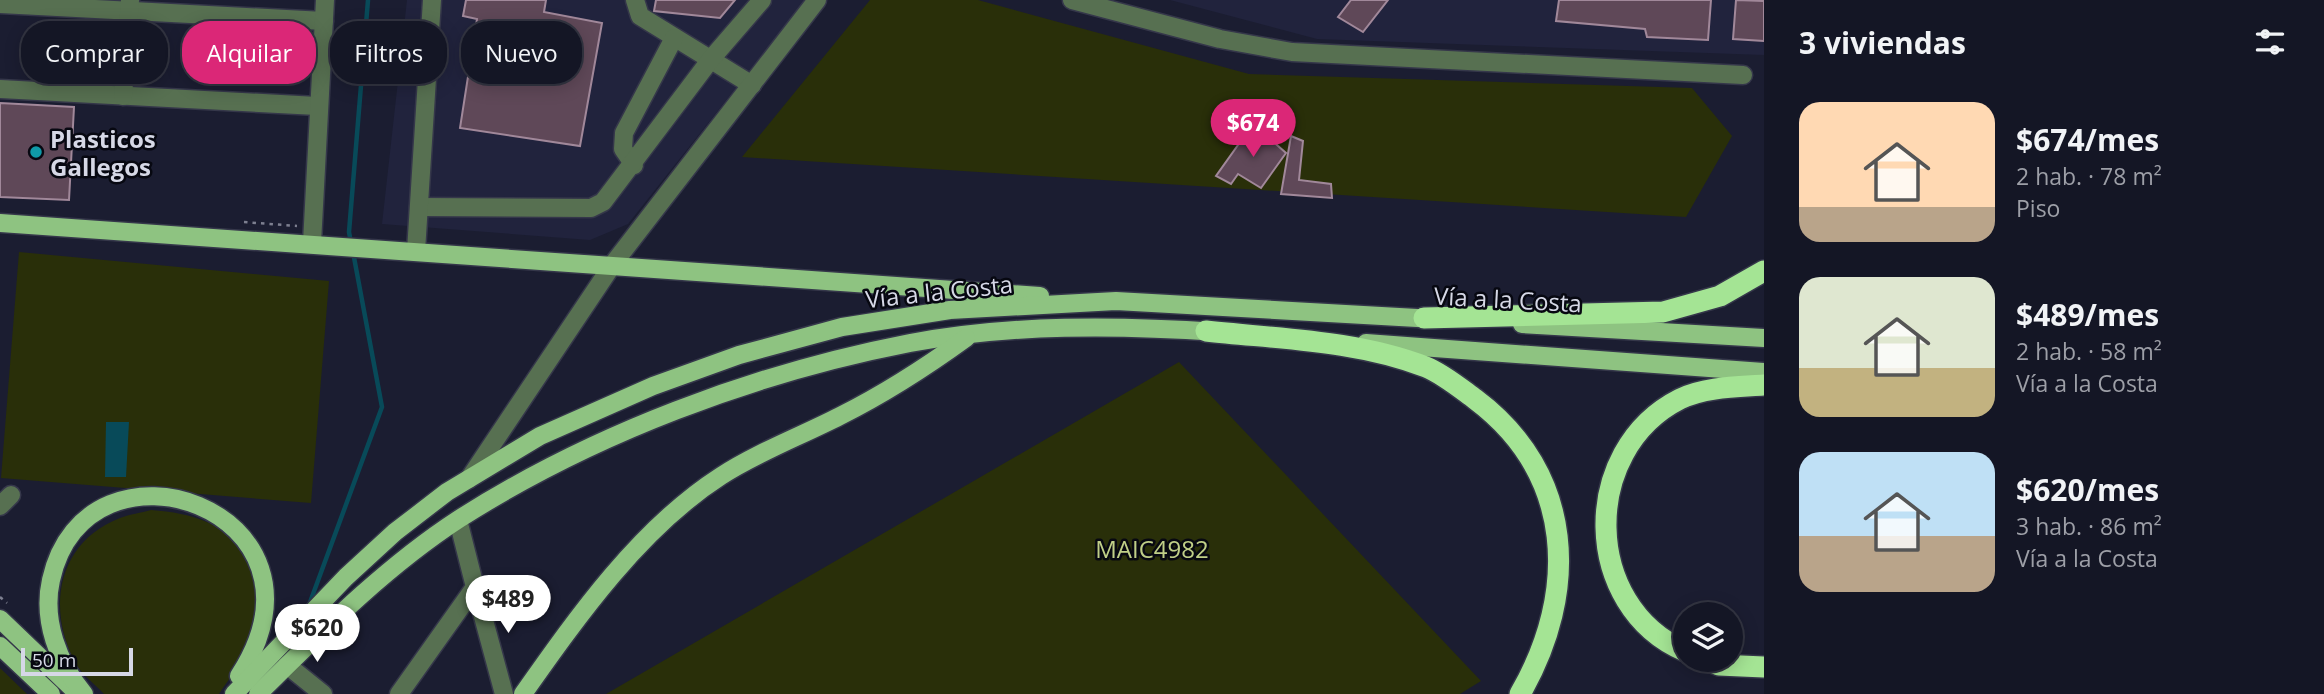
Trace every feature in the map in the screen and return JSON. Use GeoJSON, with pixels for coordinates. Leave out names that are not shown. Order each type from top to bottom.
{"type":"FeatureCollection","features":[{"type":"Feature","properties":{"kind":"highway"},"geometry":{"type":"LineString","coordinates":[[1424,318],[1663,312],[1720,296],[1764,271]]}},
{"type":"Feature","properties":{"kind":"highway"},"geometry":{"type":"LineString","coordinates":[[1206,331],[1362,349],[1429,368],[1488,409],[1509,431],[1540,478],[1559,540],[1556,609],[1548,636],[1520,694]]}},
{"type":"Feature","properties":{"kind":"highway"},"geometry":{"type":"LineString","coordinates":[[1673,646],[1644,624],[1627,604],[1614,579],[1606,551],[1605,518],[1610,488],[1635,438],[1654,417],[1680,399],[1712,389],[1764,385]]}},
{"type":"Feature","properties":{"kind":"highway"},"geometry":{"type":"LineString","coordinates":[[1743,666],[1764,667]]}},
{"type":"Feature","properties":{"kind":"main road"},"geometry":{"type":"LineString","coordinates":[[0,223],[1115,301]]}},
{"type":"Feature","properties":{"kind":"main road","name":"Vía a la Costa"},"geometry":{"type":"LineString","coordinates":[[234,694],[274,650],[395,532],[469,479],[540,436],[653,386],[739,355],[816,334],[950,310],[1115,301],[1764,338]]}},
{"type":"Feature","properties":{"kind":"main road","name":"Vía a la Costa"},"geometry":{"type":"LineString","coordinates":[[258,694],[404,558],[458,520],[555,465],[678,410],[853,357],[911,343],[969,335],[1106,327],[1206,331],[1764,372]]}},
{"type":"Feature","properties":{"kind":"main road"},"geometry":{"type":"LineString","coordinates":[[523,694],[580,612],[690,498],[722,475],[843,414],[911,375],[969,335]]}},
{"type":"Feature","properties":{"kind":"main road"},"geometry":{"type":"LineString","coordinates":[[81,694],[71,679],[50,626],[48,595],[54,567],[70,538],[88,519],[107,507],[135,497],[163,495],[192,501],[214,512],[238,532],[255,556],[263,581],[265,607],[261,634],[255,649],[227,694]]}},
{"type":"Feature","properties":{"kind":"main road"},"geometry":{"type":"LineString","coordinates":[[0,619],[81,694]]}},
{"type":"Feature","properties":{"kind":"main road"},"geometry":{"type":"LineString","coordinates":[[0,646],[51,694]]}},
{"type":"Feature","properties":{"kind":"street"},"geometry":{"type":"LineString","coordinates":[[312,243],[317,106],[325,0]]}},
{"type":"Feature","properties":{"kind":"street"},"geometry":{"type":"LineString","coordinates":[[416,251],[432,0]]}},
{"type":"Feature","properties":{"kind":"street"},"geometry":{"type":"LineString","coordinates":[[635,0],[639,16],[752,85]]}},
{"type":"Feature","properties":{"kind":"street"},"geometry":{"type":"LineString","coordinates":[[419,207],[591,208],[603,202],[634,165],[711,59],[762,0]]}},
{"type":"Feature","properties":{"kind":"street"},"geometry":{"type":"LineString","coordinates":[[469,479],[613,264],[817,0]]}},
{"type":"Feature","properties":{"kind":"street"},"geometry":{"type":"LineString","coordinates":[[1072,0],[1220,39],[1292,52],[1743,75]]}},
{"type":"Feature","properties":{"kind":"street"},"geometry":{"type":"LineString","coordinates":[[0,4],[130,6],[324,21]]}},
{"type":"Feature","properties":{"kind":"street"},"geometry":{"type":"LineString","coordinates":[[123,96],[130,6]]}},
{"type":"Feature","properties":{"kind":"street"},"geometry":{"type":"LineString","coordinates":[[634,165],[623,149],[624,133],[674,38]]}},
{"type":"Feature","properties":{"kind":"street"},"geometry":{"type":"LineString","coordinates":[[0,89],[317,106]]}},
{"type":"Feature","properties":{"kind":"street"},"geometry":{"type":"LineString","coordinates":[[458,520],[504,694]]}},
{"type":"Feature","properties":{"kind":"street"},"geometry":{"type":"LineString","coordinates":[[399,694],[475,587]]}},
{"type":"Feature","properties":{"kind":"street"},"geometry":{"type":"LineString","coordinates":[[287,665],[323,694]]}},
{"type":"Feature","properties":{"kind":"shaded area"},"geometry":{"type":"Polygon","coordinates":[[[407,0],[806,0],[628,224],[590,240],[382,224],[398,84],[447,84],[447,21],[405,21],[407,0]]]}},
{"type":"Feature","properties":{"kind":"shaded area"},"geometry":{"type":"Polygon","coordinates":[[[1170,0],[1764,0],[1764,55],[1317,39],[1170,0]]]}},
{"type":"Feature","properties":{"kind":"shaded area"},"geometry":{"type":"Polygon","coordinates":[[[106,422],[129,422],[126,477],[105,477],[106,422]]]}},
{"type":"Feature","properties":{"kind":"green space"},"geometry":{"type":"Polygon","coordinates":[[[870,0],[978,0],[1249,74],[1692,88],[1732,136],[1686,217],[742,157],[870,0]]]}},
{"type":"Feature","properties":{"kind":"green space"},"geometry":{"type":"Polygon","coordinates":[[[19,252],[329,281],[311,503],[1,478],[19,252]]]}},
{"type":"Feature","properties":{"kind":"green space","name":"MAIC4982"},"geometry":{"type":"Polygon","coordinates":[[[1179,362],[1481,681],[1460,694],[606,694],[1179,362]]]}},
{"type":"Feature","properties":{"kind":"green space"},"geometry":{"type":"Polygon","coordinates":[[[151,510],[188,515],[209,523],[235,544],[251,573],[258,606],[253,639],[219,694],[104,694],[84,675],[66,641],[60,599],[63,578],[71,560],[83,543],[99,529],[120,518],[151,510]]]}},
{"type":"Feature","properties":{"kind":"green space"},"geometry":{"type":"Polygon","coordinates":[[[0,668],[27,694],[0,694],[0,668]]]}},
{"type":"Feature","properties":{"kind":"building"},"geometry":{"type":"Polygon","coordinates":[[[466,0],[546,0],[544,12],[602,23],[580,146],[460,128],[467,84],[582,84],[582,21],[477,21],[463,16],[466,0]]]}},
{"type":"Feature","properties":{"kind":"building"},"geometry":{"type":"Polygon","coordinates":[[[656,0],[735,0],[720,18],[654,11],[656,0]]]}},
{"type":"Feature","properties":{"kind":"building"},"geometry":{"type":"Polygon","coordinates":[[[1351,0],[1388,0],[1363,32],[1338,17],[1351,0]]]}},
{"type":"Feature","properties":{"kind":"building"},"geometry":{"type":"Polygon","coordinates":[[[1559,0],[1711,0],[1708,40],[1647,37],[1645,29],[1556,21],[1559,0]]]}},
{"type":"Feature","properties":{"kind":"building"},"geometry":{"type":"Polygon","coordinates":[[[1736,0],[1764,1],[1764,41],[1733,39],[1736,0]]]}},
{"type":"Feature","properties":{"kind":"building","name":"Plasticos Gallegos"},"geometry":{"type":"Polygon","coordinates":[[[0,103],[74,107],[69,200],[0,197],[0,103]]]}},
{"type":"Feature","properties":{"kind":"building"},"geometry":{"type":"Polygon","coordinates":[[[1253,124],[1286,153],[1261,188],[1238,174],[1231,184],[1216,176],[1253,124]]]}},
{"type":"Feature","properties":{"kind":"building"},"geometry":{"type":"Polygon","coordinates":[[[1291,136],[1303,141],[1299,180],[1331,184],[1332,198],[1281,194],[1291,136]]]}},
{"type":"Feature","properties":{"kind":"waterway"},"geometry":{"type":"LineString","coordinates":[[351,243],[349,232],[368,0]]}},
{"type":"Feature","properties":{"kind":"waterway"},"geometry":{"type":"LineString","coordinates":[[309,605],[382,407],[353,252]]}},
{"type":"Feature","properties":{"kind":"place","name":"Plasticos Gallegos"},"geometry":{"type":"Point","coordinates":[36,152]}}]}
